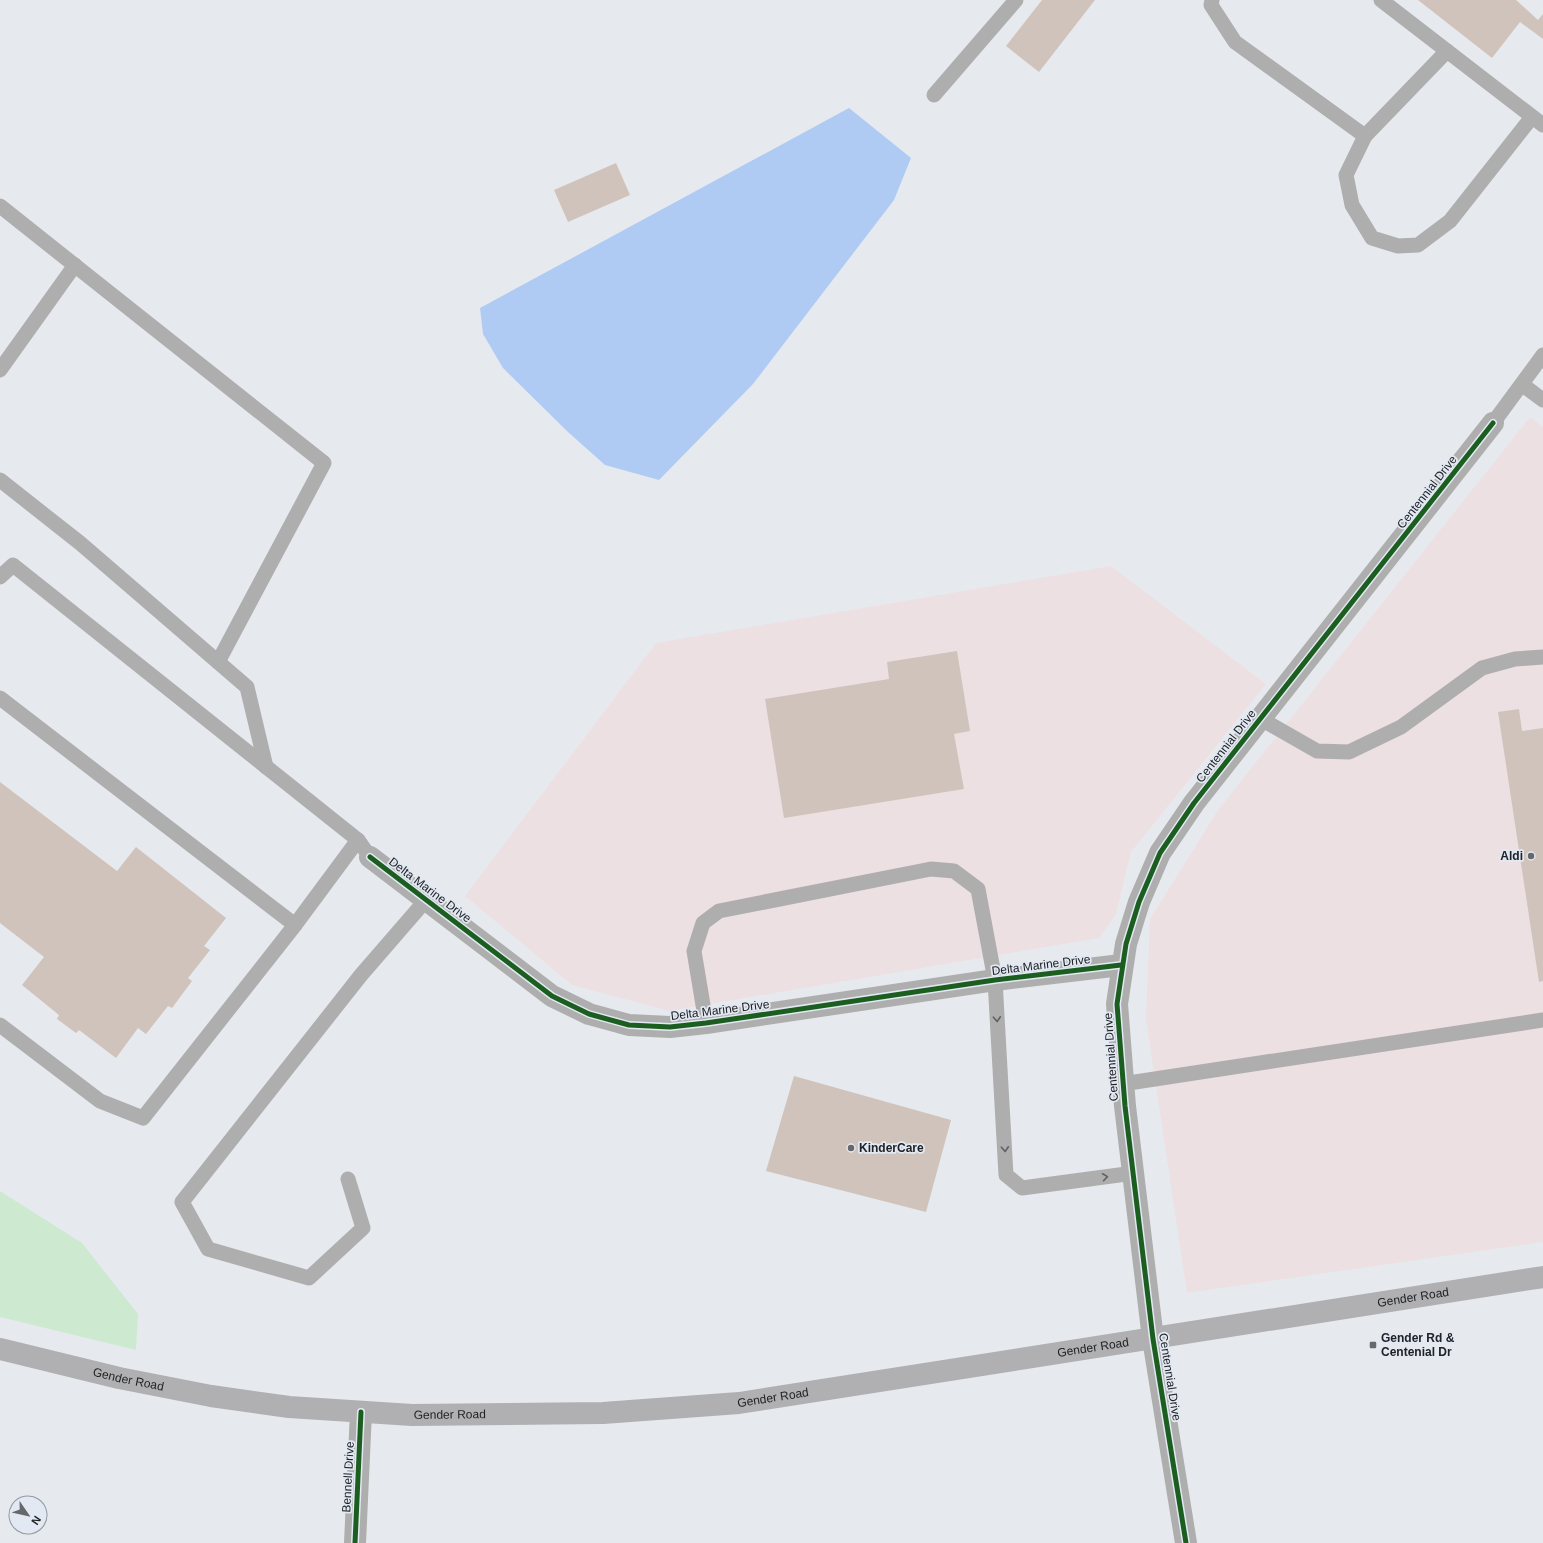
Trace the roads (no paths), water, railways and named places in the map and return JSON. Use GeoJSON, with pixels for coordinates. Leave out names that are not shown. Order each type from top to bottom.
{"type":"FeatureCollection","features":[{"type":"Feature","properties":{"kind":"main road","name":"Gender Road"},"geometry":{"type":"LineString","coordinates":[[0,1349],[119,1378],[211,1396],[289,1407],[361,1412],[466,1416],[603,1413],[739,1403],[1543,1277]]}},
{"type":"Feature","properties":{"kind":"street","name":"Centennial Drive"},"geometry":{"type":"LineString","coordinates":[[1186,1543],[1154,1339],[1122,1084],[1117,1004],[1121,966],[1126,944],[1139,902],[1160,853],[1194,803],[1493,423]]}},
{"type":"Feature","properties":{"kind":"street","name":"Delta Marine Drive"},"geometry":{"type":"LineString","coordinates":[[364,849],[426,900],[552,996],[590,1014],[629,1025],[670,1027],[706,1023],[995,980],[1121,966]]}},
{"type":"Feature","properties":{"kind":"street","name":"Bennell Drive"},"geometry":{"type":"LineString","coordinates":[[355,1543],[361,1412]]}},
{"type":"Feature","properties":{"kind":"lane"},"geometry":{"type":"LineString","coordinates":[[934,95],[1016,0]]}},
{"type":"Feature","properties":{"kind":"lane"},"geometry":{"type":"LineString","coordinates":[[1212,0],[1210,5],[1235,42],[1365,136]]}},
{"type":"Feature","properties":{"kind":"lane"},"geometry":{"type":"LineString","coordinates":[[1381,0],[1447,51],[1537,121],[1450,221],[1418,245],[1398,246],[1372,238],[1352,205],[1346,175],[1365,136],[1447,51]]}},
{"type":"Feature","properties":{"kind":"lane"},"geometry":{"type":"LineString","coordinates":[[0,206],[324,463],[218,662]]}},
{"type":"Feature","properties":{"kind":"lane"},"geometry":{"type":"LineString","coordinates":[[0,370],[75,265]]}},
{"type":"Feature","properties":{"kind":"lane"},"geometry":{"type":"LineString","coordinates":[[1493,423],[1523,385],[1543,355]]}},
{"type":"Feature","properties":{"kind":"lane"},"geometry":{"type":"LineString","coordinates":[[1523,385],[1543,400]]}},
{"type":"Feature","properties":{"kind":"lane"},"geometry":{"type":"LineString","coordinates":[[0,480],[80,543],[247,687],[266,767]]}},
{"type":"Feature","properties":{"kind":"lane"},"geometry":{"type":"LineString","coordinates":[[0,577],[13,565],[266,767],[364,849],[295,925],[144,1118],[100,1101],[0,1025]]}},
{"type":"Feature","properties":{"kind":"lane"},"geometry":{"type":"LineString","coordinates":[[1261,719],[1317,751],[1349,752],[1401,727],[1482,668],[1515,659],[1543,657]]}},
{"type":"Feature","properties":{"kind":"lane"},"geometry":{"type":"LineString","coordinates":[[0,698],[295,925]]}},
{"type":"Feature","properties":{"kind":"lane"},"geometry":{"type":"LineString","coordinates":[[706,1023],[694,951],[703,923],[719,911],[931,869],[954,871],[978,889],[995,980],[1006,1175],[1022,1188],[1134,1173]]}},
{"type":"Feature","properties":{"kind":"lane"},"geometry":{"type":"LineString","coordinates":[[348,1179],[363,1228],[309,1278],[208,1250],[182,1202],[361,975],[426,900]]}},
{"type":"Feature","properties":{"kind":"lane"},"geometry":{"type":"LineString","coordinates":[[1122,1084],[1543,1020]]}},
{"type":"Feature","properties":{"kind":"water"},"geometry":{"type":"Polygon","coordinates":[[[849,108],[911,158],[894,200],[753,384],[659,480],[605,465],[568,432],[503,368],[483,334],[480,308],[849,108]]]}},
{"type":"Feature","properties":{"kind":"place","name":"Aldi"},"geometry":{"type":"Point","coordinates":[1531,856]}},
{"type":"Feature","properties":{"kind":"place","name":"KinderCare"},"geometry":{"type":"Point","coordinates":[851,1148]}},
{"type":"Feature","properties":{"kind":"place","name":"Gender Rd & Centenial Dr"},"geometry":{"type":"Point","coordinates":[1373,1345]}}]}
